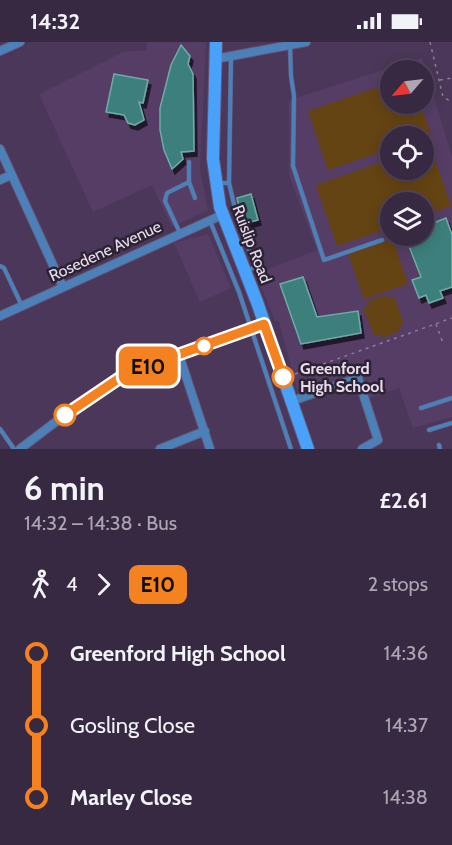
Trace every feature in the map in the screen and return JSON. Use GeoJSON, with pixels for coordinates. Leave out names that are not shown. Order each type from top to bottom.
{"type":"FeatureCollection","features":[{"type":"Feature","properties":{"kind":"main road","name":"Ruislip Road"},"geometry":{"type":"LineString","coordinates":[[216,42],[213,141],[216,183],[222,215],[233,227],[245,272],[292,401],[303,424],[308,449]]}},
{"type":"Feature","properties":{"kind":"street"},"geometry":{"type":"LineString","coordinates":[[0,51],[20,42]]}},
{"type":"Feature","properties":{"kind":"street"},"geometry":{"type":"LineString","coordinates":[[215,59],[306,42]]}},
{"type":"Feature","properties":{"kind":"street"},"geometry":{"type":"LineString","coordinates":[[0,149],[63,288]]}},
{"type":"Feature","properties":{"kind":"street"},"geometry":{"type":"LineString","coordinates":[[0,180],[11,175]]}},
{"type":"Feature","properties":{"kind":"street","name":"Rosedene Avenue"},"geometry":{"type":"LineString","coordinates":[[0,316],[180,232],[222,215]]}},
{"type":"Feature","properties":{"kind":"street"},"geometry":{"type":"LineString","coordinates":[[20,449],[106,385],[127,373],[264,324]]}},
{"type":"Feature","properties":{"kind":"street"},"geometry":{"type":"LineString","coordinates":[[179,355],[210,449]]}},
{"type":"Feature","properties":{"kind":"street"},"geometry":{"type":"LineString","coordinates":[[292,401],[358,378],[378,441],[362,449]]}},
{"type":"Feature","properties":{"kind":"street"},"geometry":{"type":"LineString","coordinates":[[160,449],[205,431]]}},
{"type":"Feature","properties":{"kind":"lane"},"geometry":{"type":"LineString","coordinates":[[290,45],[294,96],[293,166],[324,260],[380,241]]}},
{"type":"Feature","properties":{"kind":"lane"},"geometry":{"type":"LineString","coordinates":[[231,57],[229,183],[233,227]]}},
{"type":"Feature","properties":{"kind":"lane"},"geometry":{"type":"LineString","coordinates":[[189,162],[189,182],[195,198]]}},
{"type":"Feature","properties":{"kind":"lane"},"geometry":{"type":"LineString","coordinates":[[180,232],[165,201],[167,193],[189,182]]}},
{"type":"Feature","properties":{"kind":"lane"},"geometry":{"type":"LineString","coordinates":[[216,183],[229,183]]}},
{"type":"Feature","properties":{"kind":"lane"},"geometry":{"type":"LineString","coordinates":[[210,221],[251,329],[291,449]]}},
{"type":"Feature","properties":{"kind":"lane"},"geometry":{"type":"LineString","coordinates":[[0,266],[4,268],[22,306]]}},
{"type":"Feature","properties":{"kind":"lane"},"geometry":{"type":"LineString","coordinates":[[421,408],[452,398]]}},
{"type":"Feature","properties":{"kind":"lane"},"geometry":{"type":"LineString","coordinates":[[429,430],[452,423]]}},
{"type":"Feature","properties":{"kind":"lane"},"geometry":{"type":"LineString","coordinates":[[0,429],[14,449]]}},
{"type":"Feature","properties":{"kind":"path"},"geometry":{"type":"LineString","coordinates":[[430,42],[443,97],[452,102]]}},
{"type":"Feature","properties":{"kind":"path"},"geometry":{"type":"LineString","coordinates":[[439,81],[452,78]]}},
{"type":"Feature","properties":{"kind":"path"},"geometry":{"type":"LineString","coordinates":[[292,375],[452,318]]}},
{"type":"Feature","properties":{"kind":"path"},"geometry":{"type":"LineString","coordinates":[[436,324],[443,342]]}},
{"type":"Feature","properties":{"kind":"shaded area"},"geometry":{"type":"Polygon","coordinates":[[[146,42],[206,42],[200,170],[208,210],[172,227],[152,185],[93,212],[39,94],[123,52],[147,50],[146,42]]]}},
{"type":"Feature","properties":{"kind":"shaded area","name":"Greenford High School"},"geometry":{"type":"Polygon","coordinates":[[[380,71],[380,114],[434,114],[434,97],[452,156],[452,417],[413,428],[399,388],[361,401],[352,377],[299,397],[279,321],[275,321],[256,274],[317,250],[289,175],[289,100],[380,71]]]}},
{"type":"Feature","properties":{"kind":"shaded area"},"geometry":{"type":"Polygon","coordinates":[[[380,86],[380,114],[424,114],[428,126],[380,126],[380,152],[328,170],[308,111],[380,86]]]}},
{"type":"Feature","properties":{"kind":"shaded area"},"geometry":{"type":"Polygon","coordinates":[[[434,157],[451,206],[434,212],[434,192],[380,192],[380,231],[337,246],[316,185],[380,163],[380,180],[434,180],[434,157]]]}},
{"type":"Feature","properties":{"kind":"shaded area"},"geometry":{"type":"Polygon","coordinates":[[[208,234],[231,288],[200,302],[174,243],[208,234]]]}},
{"type":"Feature","properties":{"kind":"shaded area"},"geometry":{"type":"Polygon","coordinates":[[[380,243],[380,246],[395,246],[408,284],[364,299],[348,254],[380,243]]]}},
{"type":"Feature","properties":{"kind":"shaded area"},"geometry":{"type":"Polygon","coordinates":[[[386,295],[388,299],[394,296],[404,325],[398,327],[400,331],[382,338],[380,334],[374,336],[363,308],[369,305],[368,301],[386,295]]]}},
{"type":"Feature","properties":{"kind":"building"},"geometry":{"type":"Polygon","coordinates":[[[181,45],[190,56],[188,64],[193,74],[194,151],[181,152],[183,159],[172,169],[164,150],[160,130],[160,108],[171,65],[181,45]]]}},
{"type":"Feature","properties":{"kind":"building"},"geometry":{"type":"Polygon","coordinates":[[[114,74],[148,80],[143,103],[139,102],[144,120],[135,125],[128,123],[124,115],[106,112],[114,74]]]}},
{"type":"Feature","properties":{"kind":"building"},"geometry":{"type":"Polygon","coordinates":[[[251,194],[258,220],[243,224],[237,198],[251,194]]]}},
{"type":"Feature","properties":{"kind":"building"},"geometry":{"type":"Polygon","coordinates":[[[446,218],[452,235],[452,287],[440,291],[443,298],[429,303],[426,295],[419,298],[412,280],[421,277],[409,246],[434,246],[434,223],[446,218]]]}},
{"type":"Feature","properties":{"kind":"building"},"geometry":{"type":"Polygon","coordinates":[[[303,277],[317,317],[358,311],[361,333],[301,344],[280,284],[303,277]]]}},
{"type":"Feature","properties":{"kind":"bus line","name":"E10"},"geometry":{"type":"LineString","coordinates":[[65,415],[106,385],[127,373],[264,324],[283,377]]}},
{"type":"Feature","properties":{"kind":"place","name":"Greenford High School"},"geometry":{"type":"Point","coordinates":[283,377]}}]}
